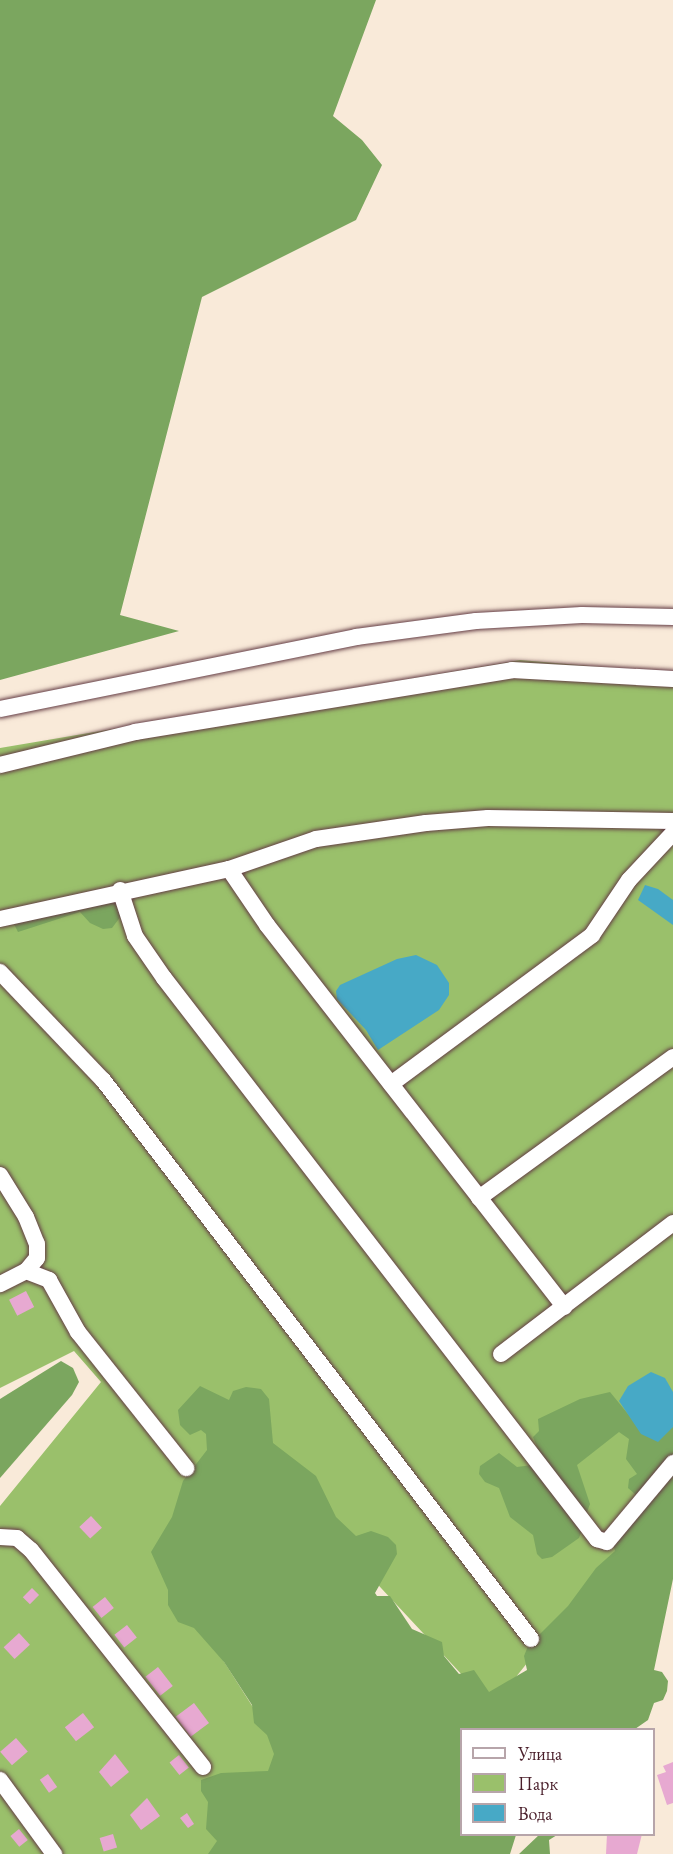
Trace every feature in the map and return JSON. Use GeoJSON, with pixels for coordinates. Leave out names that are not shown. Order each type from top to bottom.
{"type":"FeatureCollection","features":[{"type":"Feature","properties":{"kind":"street"},"geometry":{"type":"LineString","coordinates":[[0,710],[356,637],[487,620],[582,615],[673,617]]}},
{"type":"Feature","properties":{"kind":"street"},"geometry":{"type":"LineString","coordinates":[[0,765],[135,732],[512,670],[673,679]]}},
{"type":"Feature","properties":{"kind":"street"},"geometry":{"type":"LineString","coordinates":[[0,919],[120,890],[230,869],[316,839],[426,823],[488,818],[673,821]]}},
{"type":"Feature","properties":{"kind":"street"},"geometry":{"type":"LineString","coordinates":[[390,1084],[592,935],[629,880],[673,833]]}},
{"type":"Feature","properties":{"kind":"street"},"geometry":{"type":"LineString","coordinates":[[230,869],[267,925],[564,1307]]}},
{"type":"Feature","properties":{"kind":"street"},"geometry":{"type":"LineString","coordinates":[[120,890],[131,927],[164,978],[597,1539],[607,1542],[673,1463]]}},
{"type":"Feature","properties":{"kind":"street"},"geometry":{"type":"LineString","coordinates":[[0,972],[103,1080],[531,1639]]}},
{"type":"Feature","properties":{"kind":"street"},"geometry":{"type":"LineString","coordinates":[[479,1198],[673,1057]]}},
{"type":"Feature","properties":{"kind":"street"},"geometry":{"type":"LineString","coordinates":[[0,1175],[26,1217],[37,1244],[37,1258],[26,1270],[0,1284]]}},
{"type":"Feature","properties":{"kind":"street"},"geometry":{"type":"LineString","coordinates":[[501,1354],[673,1223]]}},
{"type":"Feature","properties":{"kind":"street"},"geometry":{"type":"LineString","coordinates":[[26,1270],[49,1280],[78,1332],[186,1468]]}},
{"type":"Feature","properties":{"kind":"street"},"geometry":{"type":"LineString","coordinates":[[0,1536],[17,1538],[31,1550],[203,1767]]}},
{"type":"Feature","properties":{"kind":"street"},"geometry":{"type":"LineString","coordinates":[[0,1780],[54,1854]]}},
{"type":"Feature","properties":{"kind":"green space"},"geometry":{"type":"Polygon","coordinates":[[[0,0],[376,0],[333,116],[362,140],[382,165],[356,220],[202,297],[120,615],[179,631],[0,680],[0,0]]]}},
{"type":"Feature","properties":{"kind":"green space"},"geometry":{"type":"Polygon","coordinates":[[[520,660],[673,673],[673,1480],[492,1707],[243,1440],[160,1561],[289,1764],[237,1854],[0,1854],[0,1506],[101,1382],[74,1351],[0,1388],[0,748],[520,660]]]}},
{"type":"Feature","properties":{"kind":"green space"},"geometry":{"type":"Polygon","coordinates":[[[114,899],[121,916],[112,928],[103,929],[90,923],[80,912],[18,932],[13,922],[114,899]]]}},
{"type":"Feature","properties":{"kind":"green space"},"geometry":{"type":"Polygon","coordinates":[[[61,1361],[73,1368],[79,1382],[72,1395],[0,1478],[0,1399],[61,1361]]]}},
{"type":"Feature","properties":{"kind":"green space"},"geometry":{"type":"Polygon","coordinates":[[[200,1386],[229,1400],[233,1391],[246,1387],[261,1389],[269,1399],[273,1443],[316,1476],[336,1517],[356,1536],[371,1531],[388,1537],[396,1545],[397,1554],[375,1593],[377,1596],[390,1596],[412,1629],[442,1642],[444,1656],[459,1674],[474,1670],[489,1692],[527,1670],[524,1656],[528,1646],[568,1606],[596,1568],[615,1551],[611,1537],[636,1495],[628,1488],[629,1479],[637,1474],[626,1459],[629,1439],[619,1432],[577,1465],[590,1504],[587,1512],[582,1509],[540,1454],[533,1437],[539,1431],[538,1419],[580,1399],[610,1392],[628,1414],[673,1423],[673,1579],[654,1670],[662,1672],[668,1681],[663,1700],[654,1703],[648,1720],[636,1728],[460,1728],[460,1836],[516,1836],[510,1854],[208,1854],[217,1841],[206,1829],[208,1802],[201,1791],[201,1780],[221,1773],[268,1771],[274,1754],[267,1735],[254,1723],[252,1705],[224,1662],[194,1628],[178,1622],[168,1605],[168,1590],[151,1552],[172,1517],[183,1481],[207,1450],[206,1434],[201,1430],[190,1435],[180,1425],[178,1410],[200,1386]]]}},
{"type":"Feature","properties":{"kind":"green space"},"geometry":{"type":"Polygon","coordinates":[[[499,1453],[517,1467],[532,1465],[582,1530],[579,1538],[552,1557],[542,1559],[537,1554],[533,1535],[510,1517],[499,1488],[485,1482],[479,1474],[480,1466],[499,1453]]]}},
{"type":"Feature","properties":{"kind":"green space"},"geometry":{"type":"Polygon","coordinates":[[[538,1836],[555,1836],[549,1840],[550,1854],[519,1854],[538,1836]]]}},
{"type":"Feature","properties":{"kind":"water"},"geometry":{"type":"Polygon","coordinates":[[[645,885],[658,889],[673,900],[673,925],[638,900],[645,885]]]}},
{"type":"Feature","properties":{"kind":"water"},"geometry":{"type":"Polygon","coordinates":[[[416,955],[437,965],[449,983],[449,995],[439,1010],[378,1050],[366,1030],[337,999],[336,991],[340,985],[397,959],[416,955]]]}},
{"type":"Feature","properties":{"kind":"water"},"geometry":{"type":"Polygon","coordinates":[[[651,1372],[665,1378],[673,1392],[673,1427],[658,1442],[641,1434],[619,1401],[628,1386],[651,1372]]]}},
{"type":"Feature","properties":{"kind":"building"},"geometry":{"type":"Polygon","coordinates":[[[26,1291],[34,1307],[17,1316],[9,1300],[26,1291]]]}},
{"type":"Feature","properties":{"kind":"building"},"geometry":{"type":"Polygon","coordinates":[[[91,1516],[102,1528],[90,1539],[79,1527],[91,1516]]]}},
{"type":"Feature","properties":{"kind":"building"},"geometry":{"type":"Polygon","coordinates":[[[32,1588],[39,1595],[30,1604],[23,1597],[32,1588]]]}},
{"type":"Feature","properties":{"kind":"building"},"geometry":{"type":"Polygon","coordinates":[[[105,1597],[114,1608],[101,1618],[93,1607],[105,1597]]]}},
{"type":"Feature","properties":{"kind":"building"},"geometry":{"type":"Polygon","coordinates":[[[127,1625],[137,1638],[124,1647],[114,1635],[127,1625]]]}},
{"type":"Feature","properties":{"kind":"building"},"geometry":{"type":"Polygon","coordinates":[[[19,1633],[30,1645],[15,1659],[4,1647],[19,1633]]]}},
{"type":"Feature","properties":{"kind":"building"},"geometry":{"type":"Polygon","coordinates":[[[158,1667],[173,1686],[160,1696],[145,1677],[158,1667]]]}},
{"type":"Feature","properties":{"kind":"building"},"geometry":{"type":"Polygon","coordinates":[[[194,1703],[209,1723],[191,1737],[176,1717],[194,1703]]]}},
{"type":"Feature","properties":{"kind":"building"},"geometry":{"type":"Polygon","coordinates":[[[83,1713],[94,1727],[76,1741],[65,1727],[83,1713]]]}},
{"type":"Feature","properties":{"kind":"building"},"geometry":{"type":"Polygon","coordinates":[[[16,1738],[28,1752],[12,1765],[0,1752],[16,1738]]]}},
{"type":"Feature","properties":{"kind":"building"},"geometry":{"type":"Polygon","coordinates":[[[115,1754],[129,1772],[111,1787],[99,1772],[115,1754]]]}},
{"type":"Feature","properties":{"kind":"building"},"geometry":{"type":"Polygon","coordinates":[[[179,1755],[189,1768],[179,1775],[170,1762],[179,1755]]]}},
{"type":"Feature","properties":{"kind":"building"},"geometry":{"type":"Polygon","coordinates":[[[673,1762],[673,1803],[667,1805],[657,1775],[666,1772],[663,1766],[673,1762]]]}},
{"type":"Feature","properties":{"kind":"building"},"geometry":{"type":"Polygon","coordinates":[[[48,1774],[57,1787],[49,1793],[40,1780],[48,1774]]]}},
{"type":"Feature","properties":{"kind":"building"},"geometry":{"type":"Polygon","coordinates":[[[147,1798],[160,1816],[141,1830],[130,1815],[147,1798]]]}},
{"type":"Feature","properties":{"kind":"building"},"geometry":{"type":"Polygon","coordinates":[[[187,1813],[194,1824],[188,1828],[180,1818],[187,1813]]]}},
{"type":"Feature","properties":{"kind":"building"},"geometry":{"type":"Polygon","coordinates":[[[19,1829],[28,1840],[19,1847],[10,1836],[19,1829]]]}},
{"type":"Feature","properties":{"kind":"building"},"geometry":{"type":"Polygon","coordinates":[[[113,1834],[117,1847],[104,1851],[100,1838],[113,1834]]]}},
{"type":"Feature","properties":{"kind":"building"},"geometry":{"type":"Polygon","coordinates":[[[607,1836],[642,1836],[637,1854],[606,1854],[607,1836]]]}}]}
